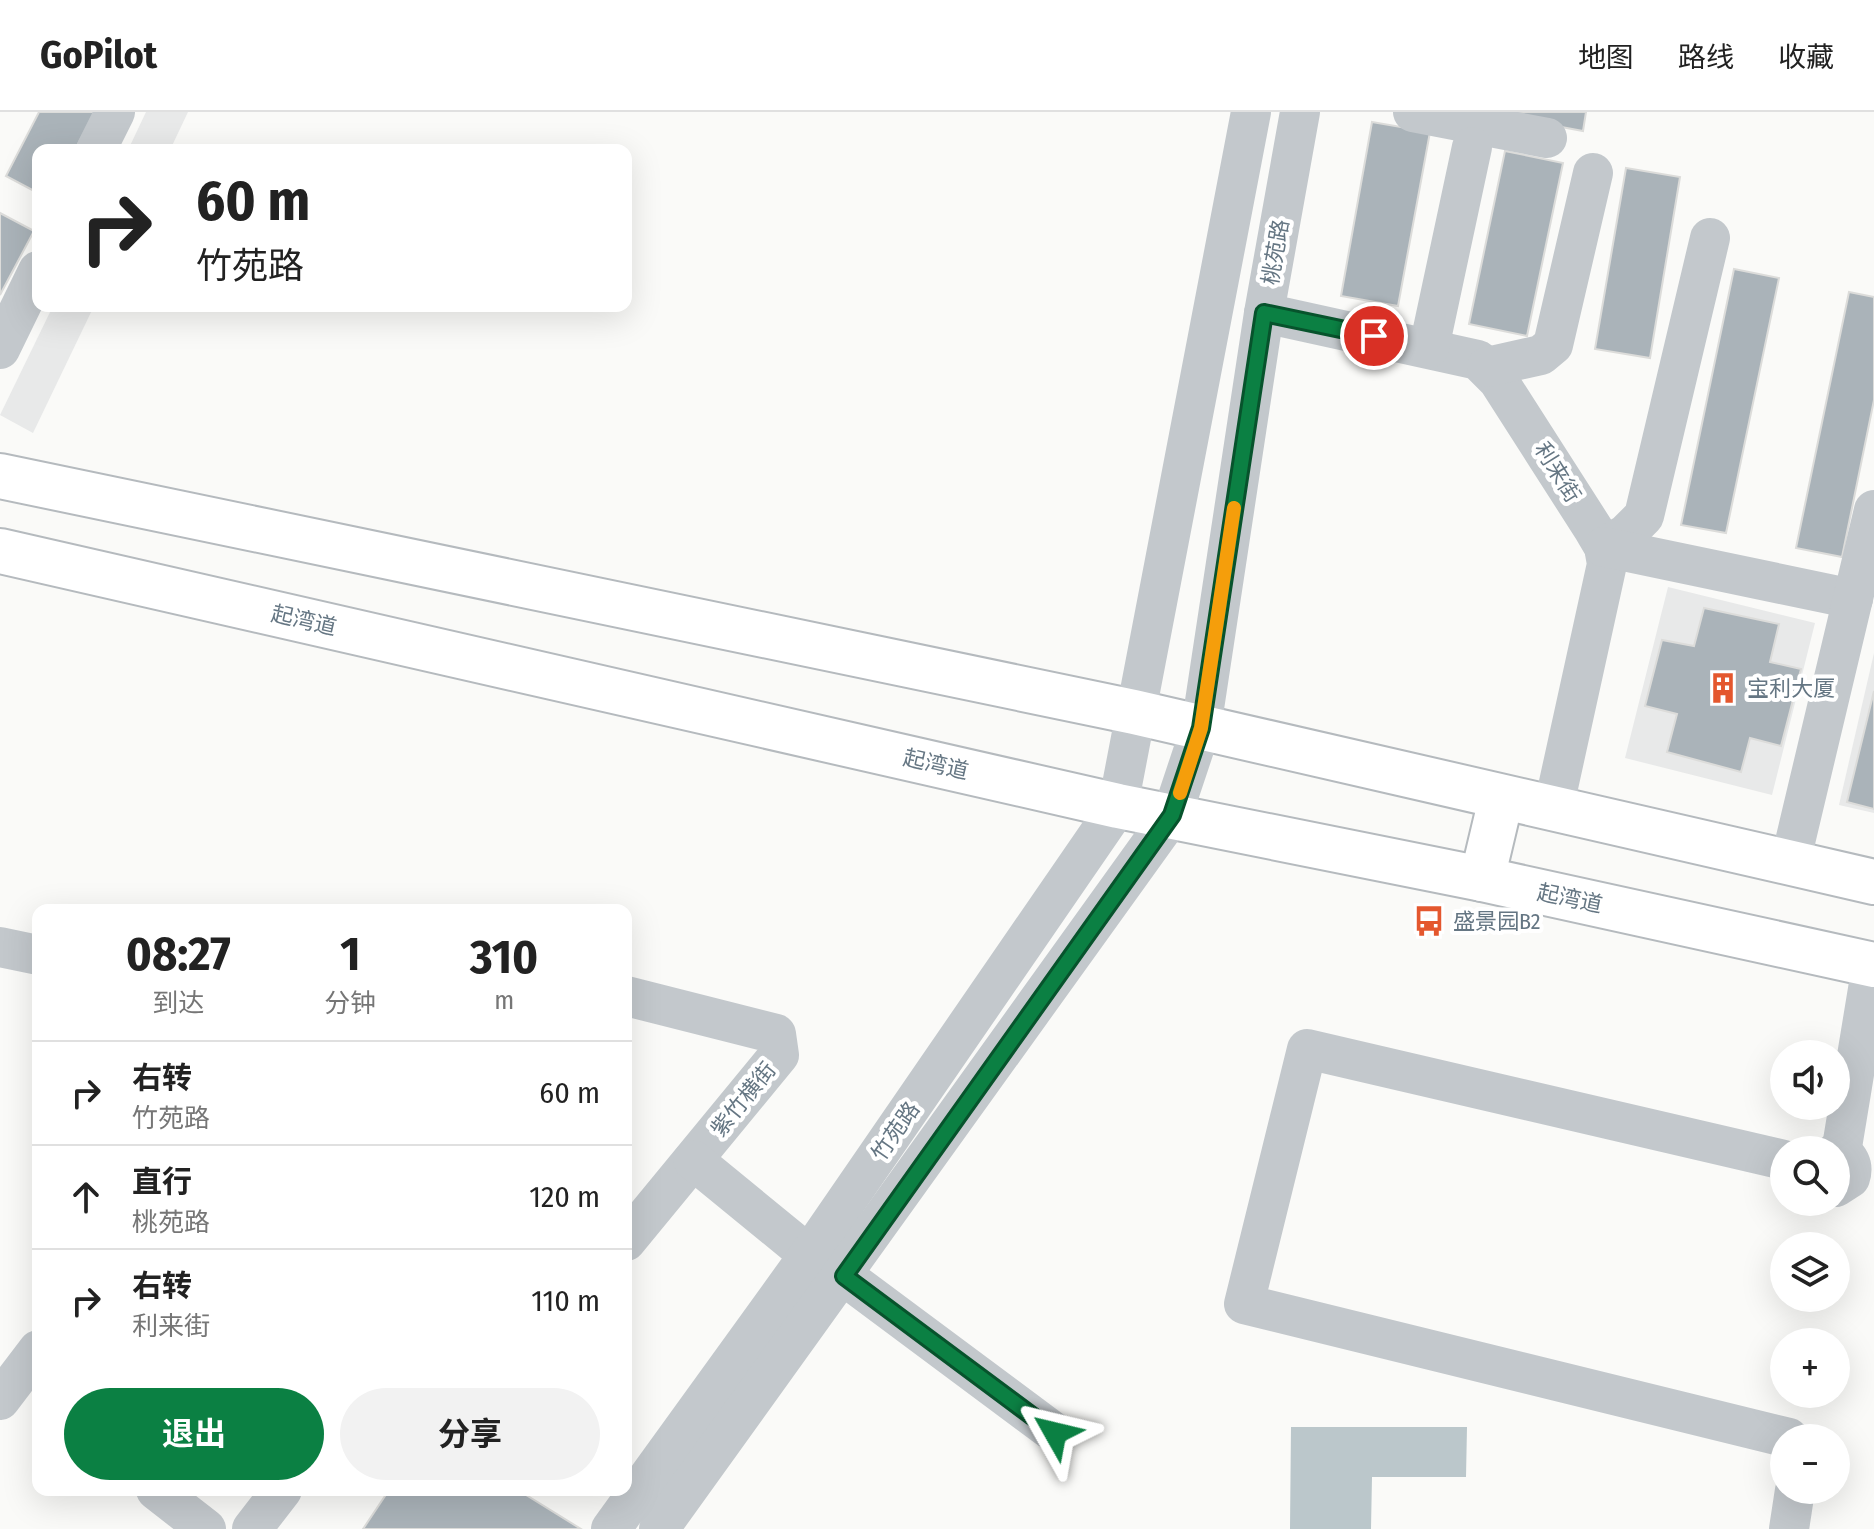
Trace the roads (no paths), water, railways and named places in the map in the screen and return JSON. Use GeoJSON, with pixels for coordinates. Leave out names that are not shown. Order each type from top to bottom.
{"type":"FeatureCollection","features":[{"type":"Feature","properties":{"kind":"main road"},"geometry":{"type":"LineString","coordinates":[[0,476],[1134,712],[1501,799],[1874,882]]}},
{"type":"Feature","properties":{"kind":"main road","name":"起湾道"},"geometry":{"type":"LineString","coordinates":[[0,551],[1118,806],[1482,879],[1873,965]]}},
{"type":"Feature","properties":{"kind":"main road"},"geometry":{"type":"LineString","coordinates":[[1482,879],[1501,799]]}},
{"type":"Feature","properties":{"kind":"street"},"geometry":{"type":"LineString","coordinates":[[99,144],[115,112]]}},
{"type":"Feature","properties":{"kind":"street"},"geometry":{"type":"LineString","coordinates":[[1134,712],[1251,112]]}},
{"type":"Feature","properties":{"kind":"street","name":"桃苑路"},"geometry":{"type":"LineString","coordinates":[[1172,815],[1201,728],[1264,313],[1300,112]]}},
{"type":"Feature","properties":{"kind":"street"},"geometry":{"type":"LineString","coordinates":[[1413,112],[1547,138]]}},
{"type":"Feature","properties":{"kind":"street"},"geometry":{"type":"LineString","coordinates":[[1429,348],[1472,147]]}},
{"type":"Feature","properties":{"kind":"street"},"geometry":{"type":"LineString","coordinates":[[1264,313],[1429,348],[1478,360],[1487,367],[1541,355],[1553,345],[1593,173]]}},
{"type":"Feature","properties":{"kind":"street"},"geometry":{"type":"LineString","coordinates":[[1604,547],[1626,534],[1644,516],[1710,238]]}},
{"type":"Feature","properties":{"kind":"street"},"geometry":{"type":"LineString","coordinates":[[0,349],[32,283]]}},
{"type":"Feature","properties":{"kind":"street","name":"利来街"},"geometry":{"type":"LineString","coordinates":[[1487,367],[1542,445],[1604,547]]}},
{"type":"Feature","properties":{"kind":"street"},"geometry":{"type":"LineString","coordinates":[[1790,863],[1874,510]]}},
{"type":"Feature","properties":{"kind":"street"},"geometry":{"type":"LineString","coordinates":[[1604,547],[1853,599]]}},
{"type":"Feature","properties":{"kind":"street"},"geometry":{"type":"LineString","coordinates":[[1553,810],[1604,585],[1604,547]]}},
{"type":"Feature","properties":{"kind":"street","name":"竹苑路"},"geometry":{"type":"LineString","coordinates":[[611,1529],[809,1255],[1118,806],[1134,712]]}},
{"type":"Feature","properties":{"kind":"street","name":"竹苑路"},"geometry":{"type":"LineString","coordinates":[[659,1529],[844,1276],[1172,815]]}},
{"type":"Feature","properties":{"kind":"street"},"geometry":{"type":"LineString","coordinates":[[0,947],[32,954]]}},
{"type":"Feature","properties":{"kind":"street"},"geometry":{"type":"LineString","coordinates":[[1850,1152],[1873,965]]}},
{"type":"Feature","properties":{"kind":"street","name":"紫竹横街"},"geometry":{"type":"LineString","coordinates":[[632,998],[776,1034],[779,1055],[632,1234]]}},
{"type":"Feature","properties":{"kind":"street"},"geometry":{"type":"LineString","coordinates":[[1770,1157],[1307,1049],[1244,1304],[1770,1433]]}},
{"type":"Feature","properties":{"kind":"street"},"geometry":{"type":"LineString","coordinates":[[693,1160],[809,1255],[844,1276],[1055,1433]]}},
{"type":"Feature","properties":{"kind":"street"},"geometry":{"type":"LineString","coordinates":[[164,1496],[206,1529]]}},
{"type":"Feature","properties":{"kind":"street"},"geometry":{"type":"LineString","coordinates":[[252,1529],[277,1496]]}},
{"type":"Feature","properties":{"kind":"street"},"geometry":{"type":"LineString","coordinates":[[1789,1529],[1793,1504]]}},
{"type":"Feature","properties":{"kind":"place","name":"宝利大厦"},"geometry":{"type":"Point","coordinates":[1723,688]}},
{"type":"Feature","properties":{"kind":"place","name":"盛景园B2"},"geometry":{"type":"Point","coordinates":[1429,921]}}]}
